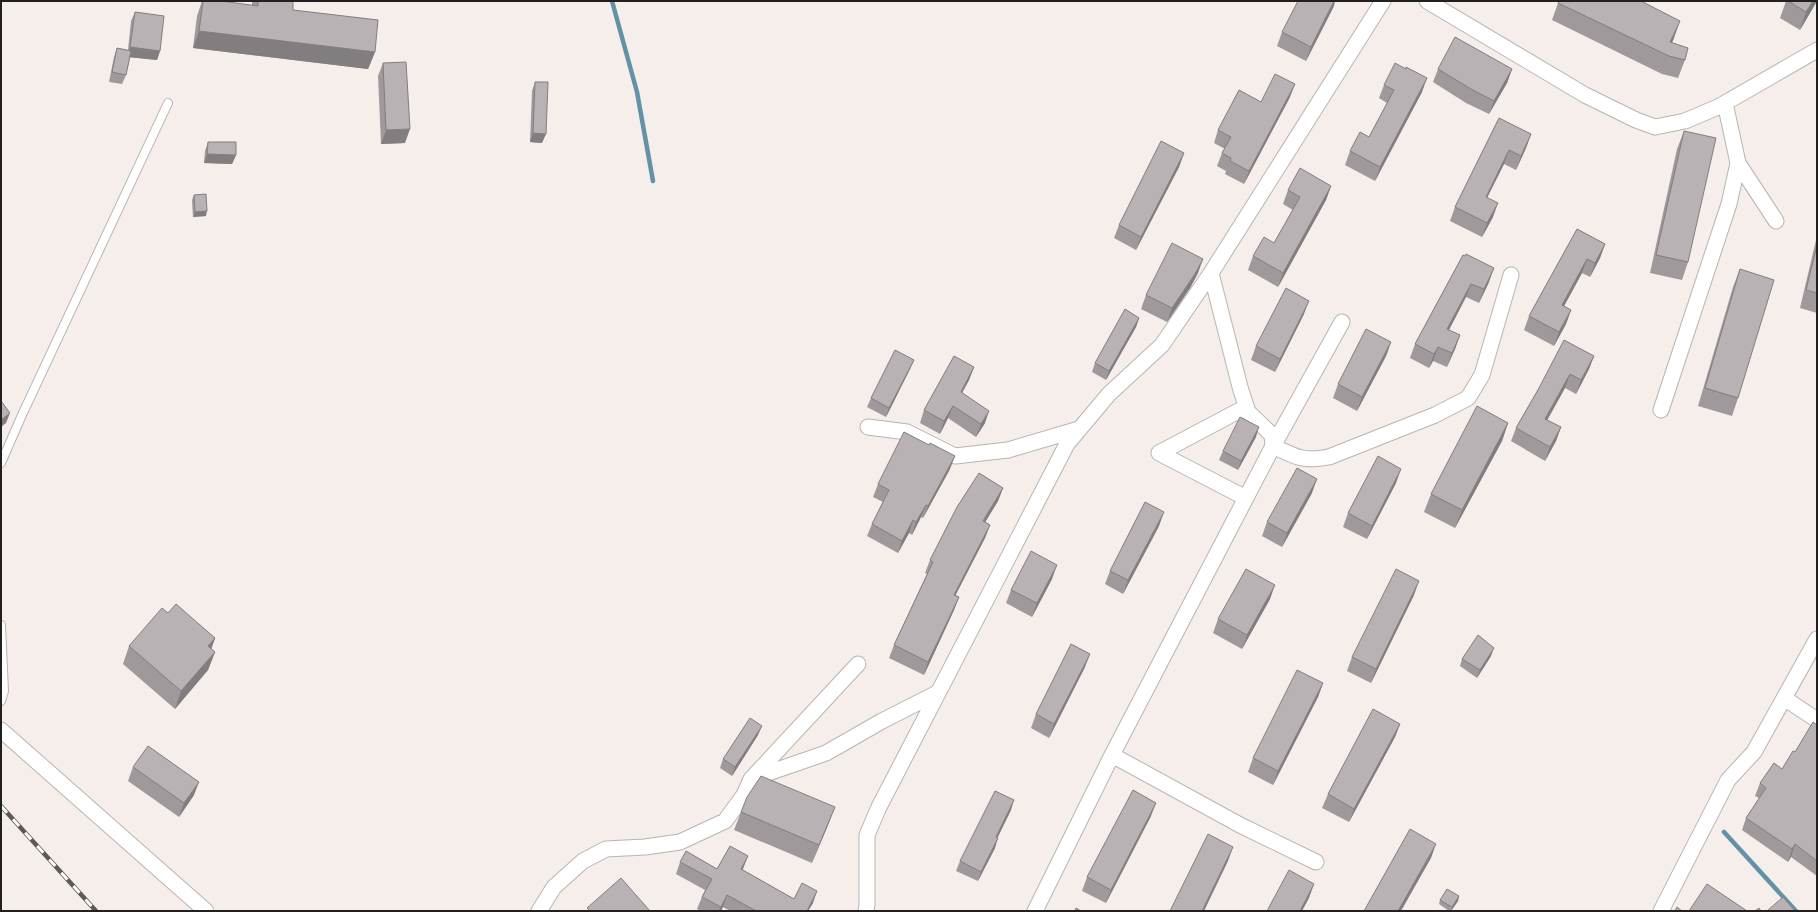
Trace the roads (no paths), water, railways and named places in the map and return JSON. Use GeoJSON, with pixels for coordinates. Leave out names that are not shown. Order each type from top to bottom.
{"type":"FeatureCollection","features":[{"type":"Feature","properties":{"kind":"street"},"geometry":{"type":"LineString","coordinates":[[866,911],[867,836],[879,807],[1067,444],[1109,394],[1162,345],[1211,273],[1383,1]]}},
{"type":"Feature","properties":{"kind":"street"},"geometry":{"type":"LineString","coordinates":[[1427,1],[1585,95],[1636,120],[1655,127],[1685,121],[1725,103],[1815,55]]}},
{"type":"Feature","properties":{"kind":"street"},"geometry":{"type":"LineString","coordinates":[[1725,103],[1738,163],[1776,222]]}},
{"type":"Feature","properties":{"kind":"street"},"geometry":{"type":"LineString","coordinates":[[1661,410],[1729,204],[1738,163]]}},
{"type":"Feature","properties":{"kind":"street"},"geometry":{"type":"LineString","coordinates":[[1211,273],[1246,407],[1248,412],[1255,420],[1272,434],[1273,446]]}},
{"type":"Feature","properties":{"kind":"street"},"geometry":{"type":"LineString","coordinates":[[1273,446],[1300,459],[1314,460],[1330,458],[1434,415],[1468,398],[1482,375],[1511,275]]}},
{"type":"Feature","properties":{"kind":"street"},"geometry":{"type":"LineString","coordinates":[[1035,911],[1112,755],[1273,446],[1342,322]]}},
{"type":"Feature","properties":{"kind":"street"},"geometry":{"type":"LineString","coordinates":[[1246,407],[1159,453],[1246,498]]}},
{"type":"Feature","properties":{"kind":"street"},"geometry":{"type":"LineString","coordinates":[[868,427],[907,432],[955,456],[1008,450],[1079,429]]}},
{"type":"Feature","properties":{"kind":"street"},"geometry":{"type":"LineString","coordinates":[[1661,911],[1728,780],[1754,752],[1817,640]]}},
{"type":"Feature","properties":{"kind":"street"},"geometry":{"type":"LineString","coordinates":[[539,911],[554,886],[583,861],[606,849],[645,847],[680,842],[724,821],[744,795],[751,779],[858,664]]}},
{"type":"Feature","properties":{"kind":"street"},"geometry":{"type":"LineString","coordinates":[[751,779],[826,753],[882,721],[938,694]]}},
{"type":"Feature","properties":{"kind":"street"},"geometry":{"type":"LineString","coordinates":[[1784,698],[1817,720]]}},
{"type":"Feature","properties":{"kind":"street"},"geometry":{"type":"LineString","coordinates":[[1,730],[206,911]]}},
{"type":"Feature","properties":{"kind":"street"},"geometry":{"type":"LineString","coordinates":[[1112,755],[1240,825],[1316,862]]}},
{"type":"Feature","properties":{"kind":"lane"},"geometry":{"type":"LineString","coordinates":[[1,463],[25,407],[168,103]]}},
{"type":"Feature","properties":{"kind":"lane"},"geometry":{"type":"LineString","coordinates":[[1,625],[4,691],[1,701]]}},
{"type":"Feature","properties":{"kind":"waterway"},"geometry":{"type":"LineString","coordinates":[[612,1],[637,92],[653,181]]}},
{"type":"Feature","properties":{"kind":"waterway"},"geometry":{"type":"LineString","coordinates":[[1724,832],[1796,911]]}},
{"type":"Feature","properties":{"kind":"railway"},"geometry":{"type":"LineString","coordinates":[[1,806],[96,911]]}}]}
